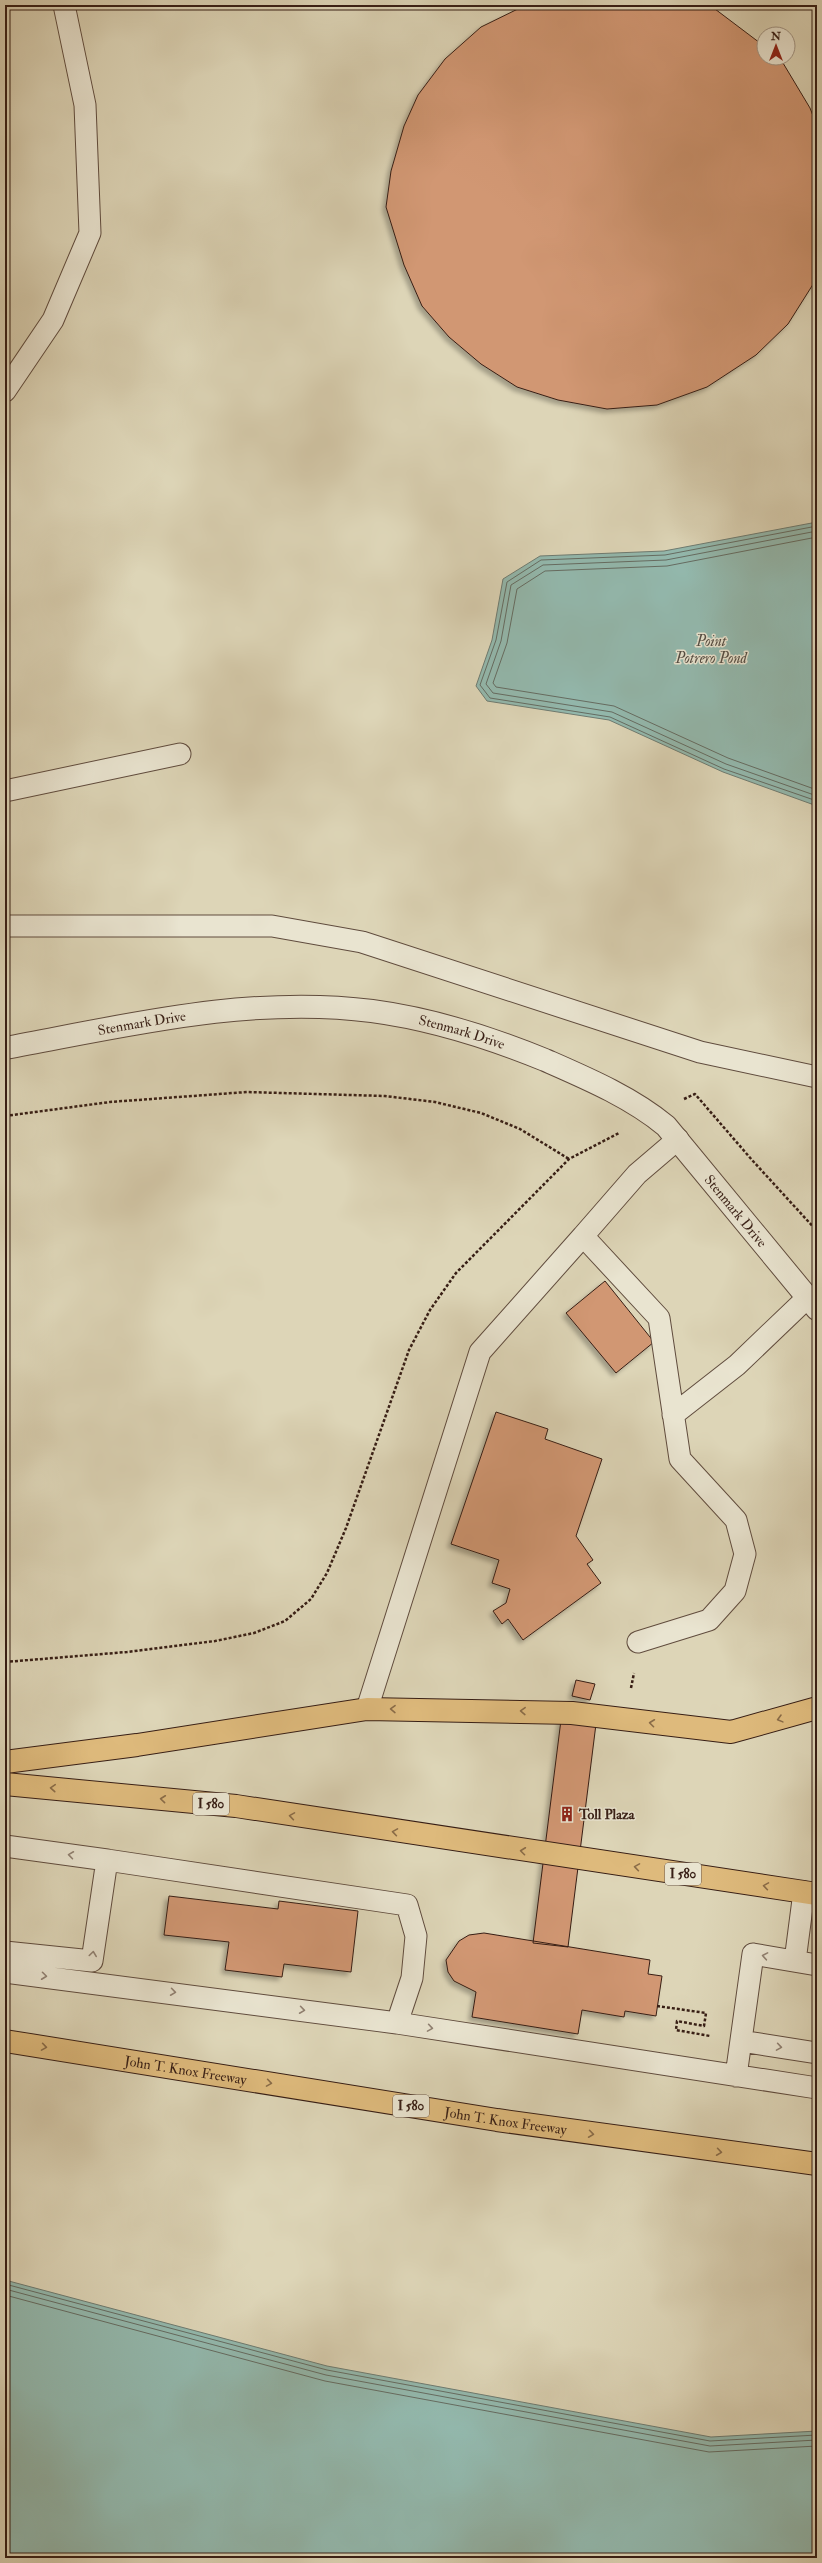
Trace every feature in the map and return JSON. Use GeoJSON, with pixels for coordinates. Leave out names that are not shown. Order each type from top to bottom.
{"type":"FeatureCollection","features":[{"type":"Feature","properties":{"kind":"highway"},"geometry":{"type":"LineString","coordinates":[[5,1762],[137,1745],[367,1709],[572,1713],[731,1732],[817,1708]]}},
{"type":"Feature","properties":{"kind":"highway","name":"I 580"},"geometry":{"type":"LineString","coordinates":[[5,1784],[236,1806],[811,1893]]}},
{"type":"Feature","properties":{"kind":"highway","name":"John T. Knox Freeway"},"geometry":{"type":"LineString","coordinates":[[5,2041],[570,2131],[817,2164]]}},
{"type":"Feature","properties":{"kind":"street","name":"Stenmark Drive"},"geometry":{"type":"LineString","coordinates":[[5,1048],[176,1017],[252,1009],[333,1008],[371,1011],[448,1026],[524,1052],[625,1099],[653,1116],[678,1139],[812,1304]]}},
{"type":"Feature","properties":{"kind":"lane"},"geometry":{"type":"LineString","coordinates":[[5,391],[53,320],[90,233],[85,105],[64,5]]}},
{"type":"Feature","properties":{"kind":"lane"},"geometry":{"type":"LineString","coordinates":[[5,791],[180,754]]}},
{"type":"Feature","properties":{"kind":"lane"},"geometry":{"type":"LineString","coordinates":[[5,926],[272,926],[362,942],[700,1052],[817,1077]]}},
{"type":"Feature","properties":{"kind":"lane"},"geometry":{"type":"LineString","coordinates":[[367,1709],[480,1352],[637,1174],[678,1139]]}},
{"type":"Feature","properties":{"kind":"lane"},"geometry":{"type":"LineString","coordinates":[[583,1236],[659,1318],[680,1459],[736,1520],[745,1554],[735,1591],[709,1620],[638,1642]]}},
{"type":"Feature","properties":{"kind":"lane"},"geometry":{"type":"LineString","coordinates":[[673,1415],[812,1304]]}},
{"type":"Feature","properties":{"kind":"lane"},"geometry":{"type":"LineString","coordinates":[[5,1846],[407,1905],[416,1936],[412,1978],[397,2023]]}},
{"type":"Feature","properties":{"kind":"lane"},"geometry":{"type":"LineString","coordinates":[[5,1952],[92,1961],[107,1860]]}},
{"type":"Feature","properties":{"kind":"lane"},"geometry":{"type":"LineString","coordinates":[[795,1961],[811,1893]]}},
{"type":"Feature","properties":{"kind":"lane"},"geometry":{"type":"LineString","coordinates":[[736,2076],[753,1954],[817,1965]]}},
{"type":"Feature","properties":{"kind":"lane"},"geometry":{"type":"LineString","coordinates":[[5,1972],[397,2023],[817,2088]]}},
{"type":"Feature","properties":{"kind":"lane"},"geometry":{"type":"LineString","coordinates":[[741,2042],[817,2053]]}},
{"type":"Feature","properties":{"kind":"path"},"geometry":{"type":"LineString","coordinates":[[5,1116],[110,1102],[247,1092],[385,1096],[435,1102],[481,1114],[520,1129],[569,1159],[456,1273],[430,1310],[410,1350],[328,1574],[311,1599],[285,1621],[254,1633],[216,1640],[127,1652],[5,1662]]}},
{"type":"Feature","properties":{"kind":"path"},"geometry":{"type":"LineString","coordinates":[[630,1692],[634,1670]]}},
{"type":"Feature","properties":{"kind":"path"},"geometry":{"type":"LineString","coordinates":[[657,2006],[706,2013],[704,2026],[677,2021],[676,2030],[741,2042]]}},
{"type":"Feature","properties":{"kind":"water","name":"Point Potrero Pond"},"geometry":{"type":"Polygon","coordinates":[[[817,522],[817,806],[723,772],[609,720],[487,701],[476,686],[492,640],[503,579],[540,556],[664,551],[817,522]]]}},
{"type":"Feature","properties":{"kind":"water"},"geometry":{"type":"Polygon","coordinates":[[[5,2280],[327,2366],[711,2437],[817,2431],[817,2558],[5,2558],[5,2280]]]}},
{"type":"Feature","properties":{"kind":"building"},"geometry":{"type":"Polygon","coordinates":[[[526,5],[704,5],[715,9],[756,40],[756,66],[785,66],[810,108],[817,126],[817,278],[788,324],[756,355],[707,387],[657,405],[607,409],[558,400],[517,387],[481,364],[449,337],[422,306],[404,265],[386,207],[391,171],[404,126],[418,95],[445,59],[481,27],[526,5]]]}},
{"type":"Feature","properties":{"kind":"building"},"geometry":{"type":"Polygon","coordinates":[[[605,1281],[654,1342],[616,1373],[566,1313],[605,1281]]]}},
{"type":"Feature","properties":{"kind":"building"},"geometry":{"type":"Polygon","coordinates":[[[496,1412],[548,1429],[545,1439],[602,1459],[576,1536],[593,1560],[587,1564],[601,1583],[523,1640],[508,1619],[502,1624],[493,1611],[506,1603],[510,1589],[492,1583],[499,1560],[451,1544],[496,1412]]]}},
{"type":"Feature","properties":{"kind":"building"},"geometry":{"type":"Polygon","coordinates":[[[576,1680],[595,1684],[590,1700],[572,1696],[576,1680]]]}},
{"type":"Feature","properties":{"kind":"building","name":"Toll Plaza"},"geometry":{"type":"Polygon","coordinates":[[[562,1712],[597,1716],[568,1947],[533,1943],[562,1712]]]}},
{"type":"Feature","properties":{"kind":"building"},"geometry":{"type":"Polygon","coordinates":[[[169,1896],[278,1909],[279,1901],[358,1911],[351,1972],[284,1964],[282,1977],[225,1970],[229,1942],[164,1935],[169,1896]]]}},
{"type":"Feature","properties":{"kind":"building"},"geometry":{"type":"Polygon","coordinates":[[[484,1933],[650,1960],[648,1974],[662,1976],[656,2016],[625,2011],[624,2017],[582,2010],[578,2034],[472,2017],[476,1992],[454,1981],[448,1972],[446,1960],[459,1941],[469,1935],[484,1933]]]}},
{"type":"Feature","properties":{"kind":"place","name":"Toll Plaza"},"geometry":{"type":"Point","coordinates":[567,1814]}}]}
